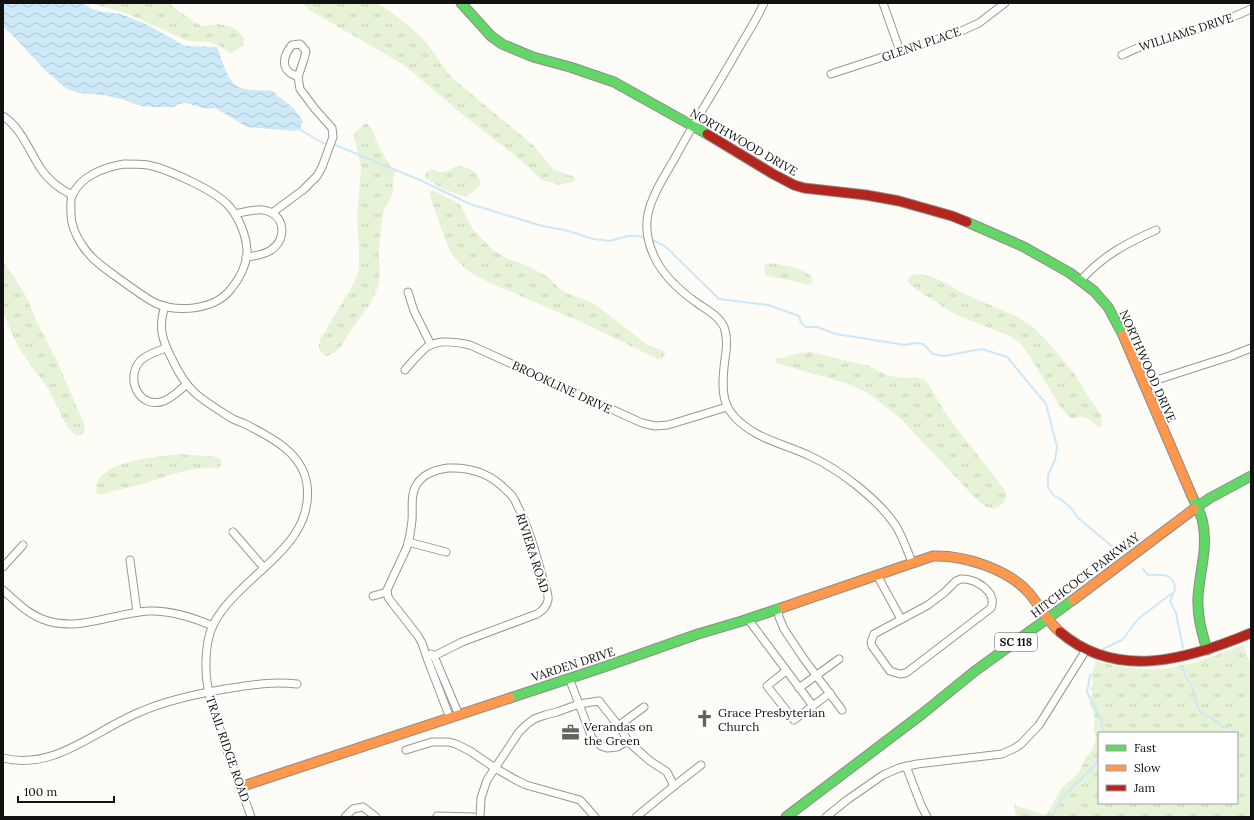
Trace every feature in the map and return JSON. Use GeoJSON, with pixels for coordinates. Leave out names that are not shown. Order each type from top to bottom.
{"type":"FeatureCollection","features":[{"type":"Feature","properties":{"kind":"street","name":"NORTHWOOD DRIVE"},"geometry":{"type":"LineString","coordinates":[[461,3],[491,36],[502,44],[533,57],[570,67],[614,82],[693,126],[773,174],[794,184],[804,188],[885,198],[952,216],[1024,247],[1081,280],[1094,291],[1108,307],[1120,328],[1202,522],[1204,534],[1198,612],[1200,629],[1207,650]]}},
{"type":"Feature","properties":{"kind":"street"},"geometry":{"type":"LineString","coordinates":[[764,3],[670,166],[653,199],[647,221],[648,235],[654,257],[668,279],[689,297],[718,318],[724,328],[727,337],[727,345],[722,383],[723,395],[730,413],[738,421],[758,434],[822,462],[852,481],[891,520],[901,536],[912,562]]}},
{"type":"Feature","properties":{"kind":"street"},"geometry":{"type":"LineString","coordinates":[[884,3],[900,51]]}},
{"type":"Feature","properties":{"kind":"street","name":"GLENN PLACE"},"geometry":{"type":"LineString","coordinates":[[831,74],[969,28],[989,16],[1005,3]]}},
{"type":"Feature","properties":{"kind":"street","name":"WILLIAMS DRIVE"},"geometry":{"type":"LineString","coordinates":[[1122,55],[1148,43],[1206,27],[1251,9]]}},
{"type":"Feature","properties":{"kind":"street"},"geometry":{"type":"LineString","coordinates":[[272,213],[303,190],[317,176],[322,167],[333,137],[332,128],[300,89],[298,77]]}},
{"type":"Feature","properties":{"kind":"street"},"geometry":{"type":"LineString","coordinates":[[3,116],[9,120],[22,136],[46,175],[57,186],[72,196]]}},
{"type":"Feature","properties":{"kind":"street"},"geometry":{"type":"LineString","coordinates":[[124,164],[141,164],[166,171],[208,190],[226,203],[235,214],[243,233],[246,247],[246,257],[240,276],[230,291],[221,298],[209,304],[193,308],[164,306],[142,295],[91,257],[82,245],[72,225],[71,200],[75,191],[87,178],[101,170],[124,164]]}},
{"type":"Feature","properties":{"kind":"street"},"geometry":{"type":"LineString","coordinates":[[235,214],[258,210],[266,211],[272,213],[281,227],[281,236],[278,243],[267,252],[246,257]]}},
{"type":"Feature","properties":{"kind":"street"},"geometry":{"type":"LineString","coordinates":[[1081,280],[1091,269],[1114,251],[1156,230]]}},
{"type":"Feature","properties":{"kind":"street"},"geometry":{"type":"LineString","coordinates":[[405,370],[424,349],[431,344],[414,311],[408,292]]}},
{"type":"Feature","properties":{"kind":"street","name":"TRAIL RIDGE ROAD"},"geometry":{"type":"LineString","coordinates":[[164,306],[161,329],[166,348],[180,376],[196,394],[229,417],[263,433],[293,455],[302,470],[307,484],[306,509],[301,524],[291,540],[226,604],[213,626],[208,640],[206,661],[208,692],[231,763],[251,817]]}},
{"type":"Feature","properties":{"kind":"street","name":"BROOKLINE DRIVE"},"geometry":{"type":"LineString","coordinates":[[431,344],[454,342],[470,345],[648,425],[668,425],[727,407]]}},
{"type":"Feature","properties":{"kind":"street"},"geometry":{"type":"LineString","coordinates":[[166,348],[149,354],[138,365],[133,379],[137,392],[147,401],[160,402],[168,400],[187,384]]}},
{"type":"Feature","properties":{"kind":"street"},"geometry":{"type":"LineString","coordinates":[[1144,384],[1231,356],[1251,348]]}},
{"type":"Feature","properties":{"kind":"street","name":"RIVIERA ROAD"},"geometry":{"type":"LineString","coordinates":[[387,592],[389,584],[408,542],[412,519],[413,492],[418,482],[425,476],[439,470],[454,468],[475,471],[487,476],[501,485],[512,496],[528,530],[548,596],[547,603],[537,614],[462,642],[434,656]]}},
{"type":"Feature","properties":{"kind":"street","name":"HITCHCOCK PARKWAY"},"geometry":{"type":"LineString","coordinates":[[786,817],[922,714],[975,671],[1196,508],[1210,498],[1251,476]]}},
{"type":"Feature","properties":{"kind":"street"},"geometry":{"type":"LineString","coordinates":[[233,532],[264,568]]}},
{"type":"Feature","properties":{"kind":"street"},"geometry":{"type":"LineString","coordinates":[[408,542],[446,552]]}},
{"type":"Feature","properties":{"kind":"street"},"geometry":{"type":"LineString","coordinates":[[3,567],[23,545]]}},
{"type":"Feature","properties":{"kind":"street","name":"VARDEN DRIVE"},"geometry":{"type":"LineString","coordinates":[[240,787],[698,634],[748,619],[933,556],[947,555],[960,557],[988,568],[1016,582],[1035,601],[1047,619],[1069,638],[1086,650],[1107,657],[1144,661],[1187,657],[1228,643],[1251,633]]}},
{"type":"Feature","properties":{"kind":"street"},"geometry":{"type":"LineString","coordinates":[[130,560],[137,612]]}},
{"type":"Feature","properties":{"kind":"street"},"geometry":{"type":"LineString","coordinates":[[877,575],[901,619]]}},
{"type":"Feature","properties":{"kind":"street"},"geometry":{"type":"LineString","coordinates":[[961,579],[967,579],[978,583],[988,591],[993,600],[992,606],[988,610],[906,673],[900,674],[888,669],[873,649],[871,642],[872,637],[876,632],[901,619],[928,606],[956,581],[961,579]]}},
{"type":"Feature","properties":{"kind":"street"},"geometry":{"type":"LineString","coordinates":[[3,590],[28,612],[42,619],[57,623],[86,623],[137,612],[159,611],[190,616],[213,626]]}},
{"type":"Feature","properties":{"kind":"street"},"geometry":{"type":"LineString","coordinates":[[373,596],[387,592],[390,600],[418,636],[454,716]]}},
{"type":"Feature","properties":{"kind":"street"},"geometry":{"type":"LineString","coordinates":[[778,608],[779,617],[784,629],[842,710]]}},
{"type":"Feature","properties":{"kind":"street"},"geometry":{"type":"LineString","coordinates":[[748,619],[813,706]]}},
{"type":"Feature","properties":{"kind":"street"},"geometry":{"type":"LineString","coordinates":[[422,643],[434,656],[454,716]]}},
{"type":"Feature","properties":{"kind":"street"},"geometry":{"type":"LineString","coordinates":[[826,817],[847,800],[883,775],[906,766],[1002,754],[1015,748],[1026,740],[1039,725],[1086,650]]}},
{"type":"Feature","properties":{"kind":"street"},"geometry":{"type":"LineString","coordinates":[[799,688],[839,659]]}},
{"type":"Feature","properties":{"kind":"street"},"geometry":{"type":"LineString","coordinates":[[786,671],[767,686],[794,720],[830,693]]}},
{"type":"Feature","properties":{"kind":"street"},"geometry":{"type":"LineString","coordinates":[[569,678],[592,738],[601,746],[607,748],[617,747],[628,741]]}},
{"type":"Feature","properties":{"kind":"street"},"geometry":{"type":"LineString","coordinates":[[3,758],[22,760],[54,756],[141,711],[175,700],[208,692],[268,682],[297,684]]}},
{"type":"Feature","properties":{"kind":"street"},"geometry":{"type":"LineString","coordinates":[[480,817],[481,798],[487,780],[519,732],[526,725],[539,717],[579,704],[599,701],[628,741],[650,761],[667,772],[674,786]]}},
{"type":"Feature","properties":{"kind":"street"},"geometry":{"type":"LineString","coordinates":[[618,726],[644,707]]}},
{"type":"Feature","properties":{"kind":"street"},"geometry":{"type":"LineString","coordinates":[[406,750],[432,742],[449,742],[456,744],[526,785],[580,800],[595,817]]}},
{"type":"Feature","properties":{"kind":"street"},"geometry":{"type":"LineString","coordinates":[[636,817],[701,765]]}},
{"type":"Feature","properties":{"kind":"street"},"geometry":{"type":"LineString","coordinates":[[906,766],[927,817]]}},
{"type":"Feature","properties":{"kind":"street"},"geometry":{"type":"LineString","coordinates":[[345,817],[353,809],[364,807],[376,817]]}},
{"type":"Feature","properties":{"kind":"street"},"geometry":{"type":"LineString","coordinates":[[436,816],[473,817]]}},
{"type":"Feature","properties":{"kind":"green space"},"geometry":{"type":"Polygon","coordinates":[[[91,3],[168,3],[202,26],[218,24],[229,26],[237,30],[244,40],[243,45],[230,53],[218,45],[208,42],[188,41],[128,14],[91,3]]]}},
{"type":"Feature","properties":{"kind":"green space"},"geometry":{"type":"Polygon","coordinates":[[[302,3],[376,3],[391,12],[425,41],[448,73],[457,82],[533,145],[553,169],[573,176],[575,178],[574,182],[559,185],[542,180],[518,158],[463,115],[404,65],[311,11],[302,3]]]}},
{"type":"Feature","properties":{"kind":"green space"},"geometry":{"type":"Polygon","coordinates":[[[366,123],[372,129],[381,150],[395,173],[393,189],[384,210],[382,221],[379,245],[379,281],[372,301],[343,344],[334,353],[326,356],[321,353],[319,348],[321,338],[354,283],[359,269],[357,219],[361,166],[354,136],[355,132],[366,123]]]}},
{"type":"Feature","properties":{"kind":"green space"},"geometry":{"type":"Polygon","coordinates":[[[457,166],[465,167],[473,171],[480,181],[480,185],[466,197],[443,189],[426,179],[425,174],[431,169],[444,172],[457,166]]]}},
{"type":"Feature","properties":{"kind":"green space"},"geometry":{"type":"Polygon","coordinates":[[[432,190],[458,203],[472,228],[492,249],[506,258],[526,265],[548,277],[566,293],[593,303],[648,345],[664,351],[665,353],[662,359],[658,359],[581,322],[488,282],[467,270],[450,251],[430,196],[430,192],[432,190]]]}},
{"type":"Feature","properties":{"kind":"green space"},"geometry":{"type":"Polygon","coordinates":[[[3,262],[15,278],[28,300],[37,322],[56,359],[84,423],[85,431],[82,435],[76,436],[66,425],[49,390],[20,350],[13,336],[3,312],[3,262]]]}},
{"type":"Feature","properties":{"kind":"green space"},"geometry":{"type":"Polygon","coordinates":[[[767,263],[802,270],[812,277],[813,282],[807,285],[767,276],[764,270],[767,263]]]}},
{"type":"Feature","properties":{"kind":"green space"},"geometry":{"type":"Polygon","coordinates":[[[921,274],[935,278],[964,294],[1014,315],[1032,326],[1074,373],[1101,415],[1102,426],[1098,427],[1085,417],[1070,418],[1059,405],[1029,355],[1020,343],[1012,337],[961,317],[910,285],[908,280],[912,275],[921,274]]]}},
{"type":"Feature","properties":{"kind":"green space"},"geometry":{"type":"Polygon","coordinates":[[[811,352],[869,366],[886,375],[903,378],[915,377],[924,379],[944,411],[1004,489],[1007,494],[1003,503],[994,509],[986,507],[977,500],[902,420],[866,392],[846,383],[775,363],[777,358],[784,358],[798,353],[811,352]]]}},
{"type":"Feature","properties":{"kind":"green space"},"geometry":{"type":"Polygon","coordinates":[[[180,454],[217,457],[221,460],[221,465],[219,468],[200,468],[183,471],[143,484],[100,495],[96,492],[98,481],[105,473],[115,467],[143,459],[180,454]]]}},
{"type":"Feature","properties":{"kind":"green space"},"geometry":{"type":"Polygon","coordinates":[[[1243,645],[1251,666],[1251,817],[1016,817],[1014,805],[1045,815],[1063,787],[1078,774],[1084,761],[1093,748],[1096,736],[1094,730],[1093,713],[1089,704],[1092,693],[1090,689],[1093,684],[1091,676],[1096,661],[1116,666],[1156,669],[1184,665],[1210,658],[1243,645]]]}},
{"type":"Feature","properties":{"kind":"water"},"geometry":{"type":"Polygon","coordinates":[[[3,3],[83,3],[92,9],[121,14],[148,25],[185,46],[217,47],[226,70],[236,86],[249,90],[273,91],[293,108],[303,121],[300,129],[292,131],[247,127],[215,108],[207,109],[186,103],[178,104],[174,107],[141,106],[104,95],[79,93],[67,89],[47,72],[3,26],[3,3]]]}},
{"type":"Feature","properties":{"kind":"waterway"},"geometry":{"type":"LineString","coordinates":[[297,128],[323,143],[329,144]]}},
{"type":"Feature","properties":{"kind":"waterway"},"geometry":{"type":"LineString","coordinates":[[333,144],[422,181],[470,204],[542,226],[565,230],[593,239],[610,241],[628,236],[639,236],[646,238]]}},
{"type":"Feature","properties":{"kind":"waterway"},"geometry":{"type":"LineString","coordinates":[[650,239],[665,246],[719,299],[768,305],[799,316],[801,323],[806,327],[817,327],[836,334],[905,345],[915,343],[923,344],[933,354],[944,356],[982,349],[1007,357],[1046,404],[1057,447],[1055,460],[1048,475],[1048,487],[1053,495],[1062,500],[1073,510],[1077,517],[1114,548]]}},
{"type":"Feature","properties":{"kind":"waterway"},"geometry":{"type":"LineString","coordinates":[[1103,649],[1122,640],[1138,619],[1175,591],[1173,581],[1170,578],[1163,575],[1148,575],[1143,569]]}},
{"type":"Feature","properties":{"kind":"waterway"},"geometry":{"type":"LineString","coordinates":[[1174,592],[1170,601],[1176,613],[1183,648]]}},
{"type":"Feature","properties":{"kind":"waterway"},"geometry":{"type":"LineString","coordinates":[[1181,665],[1192,686],[1197,706],[1201,713],[1227,728]]}},
{"type":"Feature","properties":{"kind":"waterway"},"geometry":{"type":"LineString","coordinates":[[1090,675],[1087,692],[1102,722],[1103,732]]}},
{"type":"Feature","properties":{"kind":"waterway"},"geometry":{"type":"LineString","coordinates":[[1052,817],[1061,799],[1095,765],[1098,760]]}},
{"type":"Feature","properties":{"kind":"traffic: fast"},"geometry":{"type":"LineString","coordinates":[[461,3],[491,36],[502,44],[533,57],[570,67],[614,82],[707,134]]}},
{"type":"Feature","properties":{"kind":"traffic: fast"},"geometry":{"type":"LineString","coordinates":[[967,222],[1024,247],[1070,273],[1094,291],[1108,307],[1123,335]]}},
{"type":"Feature","properties":{"kind":"traffic: fast"},"geometry":{"type":"LineString","coordinates":[[1194,509],[1210,498],[1251,476]]}},
{"type":"Feature","properties":{"kind":"traffic: fast"},"geometry":{"type":"LineString","coordinates":[[1192,496],[1199,510],[1204,533],[1204,552],[1199,589],[1198,611],[1207,650]]}},
{"type":"Feature","properties":{"kind":"traffic: fast"},"geometry":{"type":"LineString","coordinates":[[786,817],[922,714],[975,671],[1073,600]]}},
{"type":"Feature","properties":{"kind":"traffic: fast"},"geometry":{"type":"LineString","coordinates":[[510,698],[698,634],[784,607]]}},
{"type":"Feature","properties":{"kind":"traffic: slow"},"geometry":{"type":"LineString","coordinates":[[1123,335],[1192,496]]}},
{"type":"Feature","properties":{"kind":"traffic: slow"},"geometry":{"type":"LineString","coordinates":[[1073,600],[1194,509]]}},
{"type":"Feature","properties":{"kind":"traffic: slow"},"geometry":{"type":"LineString","coordinates":[[784,607],[933,556],[945,556],[985,565],[1010,577],[1029,593],[1051,623],[1060,632]]}},
{"type":"Feature","properties":{"kind":"traffic: slow"},"geometry":{"type":"LineString","coordinates":[[240,787],[510,698]]}},
{"type":"Feature","properties":{"kind":"traffic: jam"},"geometry":{"type":"LineString","coordinates":[[707,134],[794,185],[804,188],[866,195],[899,201],[952,216],[967,222]]}},
{"type":"Feature","properties":{"kind":"traffic: jam"},"geometry":{"type":"LineString","coordinates":[[1060,632],[1082,647],[1105,656],[1129,661],[1154,661],[1178,657],[1203,651],[1251,633]]}},
{"type":"Feature","properties":{"kind":"place","name":"Grace Presbyterian Church"},"geometry":{"type":"Point","coordinates":[705,719]}},
{"type":"Feature","properties":{"kind":"place","name":"Verandas on the Green"},"geometry":{"type":"Point","coordinates":[571,733]}}]}
